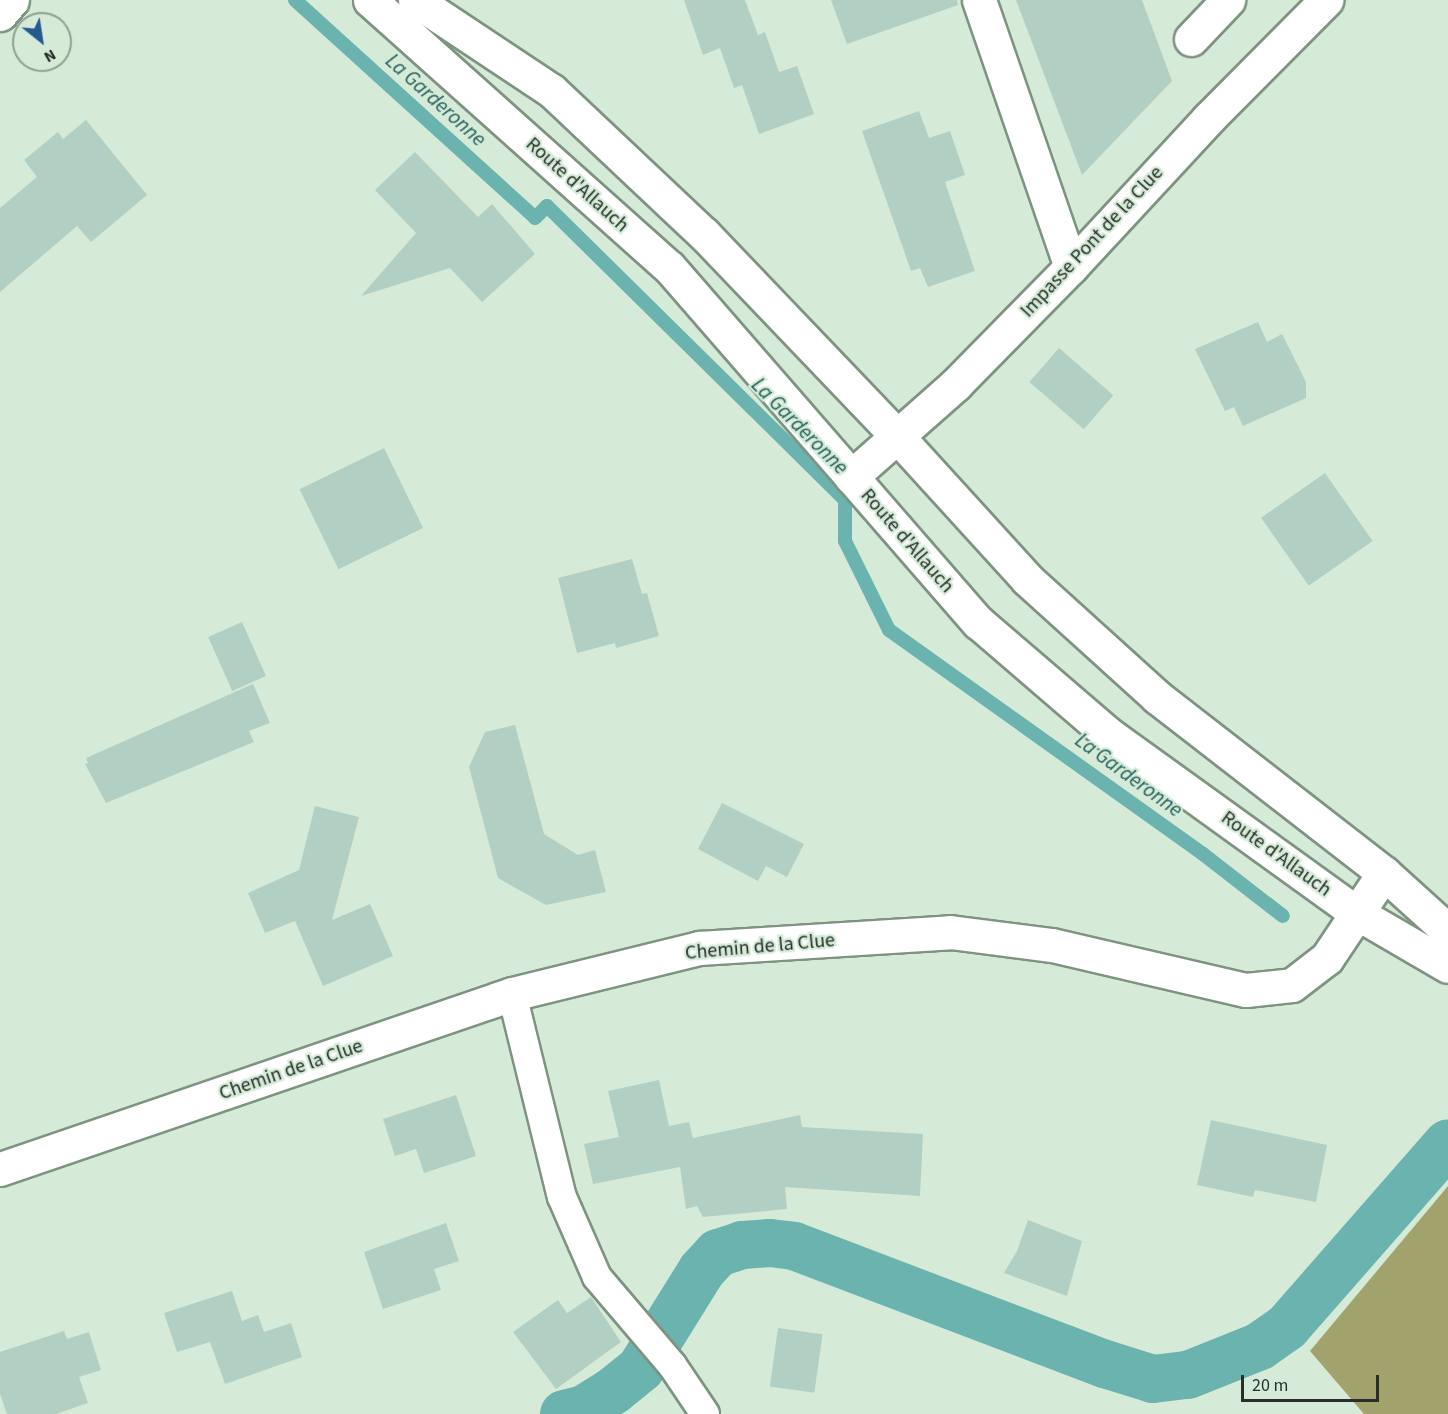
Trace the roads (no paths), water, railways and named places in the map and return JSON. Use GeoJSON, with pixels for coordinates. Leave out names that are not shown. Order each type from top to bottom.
{"type":"FeatureCollection","features":[{"type":"Feature","properties":{"kind":"main road"},"geometry":{"type":"LineString","coordinates":[[0,14],[12,0]]}},
{"type":"Feature","properties":{"kind":"main road","name":"Route d'Allauch"},"geometry":{"type":"LineString","coordinates":[[370,0],[669,267],[978,622],[1107,733],[1357,913],[1448,966]]}},
{"type":"Feature","properties":{"kind":"main road"},"geometry":{"type":"LineString","coordinates":[[415,0],[552,91],[704,234],[897,436],[1027,579],[1157,697],[1384,873],[1448,931]]}},
{"type":"Feature","properties":{"kind":"main road"},"geometry":{"type":"LineString","coordinates":[[979,0],[1071,267]]}},
{"type":"Feature","properties":{"kind":"main road"},"geometry":{"type":"LineString","coordinates":[[1191,39],[1228,0]]}},
{"type":"Feature","properties":{"kind":"main road","name":"Impasse Pont de la Clue"},"geometry":{"type":"LineString","coordinates":[[851,477],[956,384],[1071,267],[1208,118],[1326,0]]}},
{"type":"Feature","properties":{"kind":"main road"},"geometry":{"type":"LineString","coordinates":[[669,267],[704,234]]}},
{"type":"Feature","properties":{"kind":"main road","name":"Chemin de la Clue"},"geometry":{"type":"LineString","coordinates":[[0,1169],[512,994],[699,948],[950,932],[1052,945],[1246,990],[1292,985],[1327,958],[1384,873]]}},
{"type":"Feature","properties":{"kind":"lane"},"geometry":{"type":"LineString","coordinates":[[512,994],[562,1197],[597,1277],[672,1365],[705,1414]]}},
{"type":"Feature","properties":{"kind":"waterway","name":"La Garderonne"},"geometry":{"type":"LineString","coordinates":[[295,0],[535,218],[547,206],[845,500],[845,541],[889,630],[1203,854],[1283,916]]}},
{"type":"Feature","properties":{"kind":"waterway"},"geometry":{"type":"LineString","coordinates":[[564,1414],[584,1409],[613,1391],[641,1368],[702,1270],[718,1253],[742,1245],[770,1243],[794,1246],[1105,1364],[1153,1379],[1188,1375],[1260,1346],[1287,1327],[1448,1143]]}}]}
